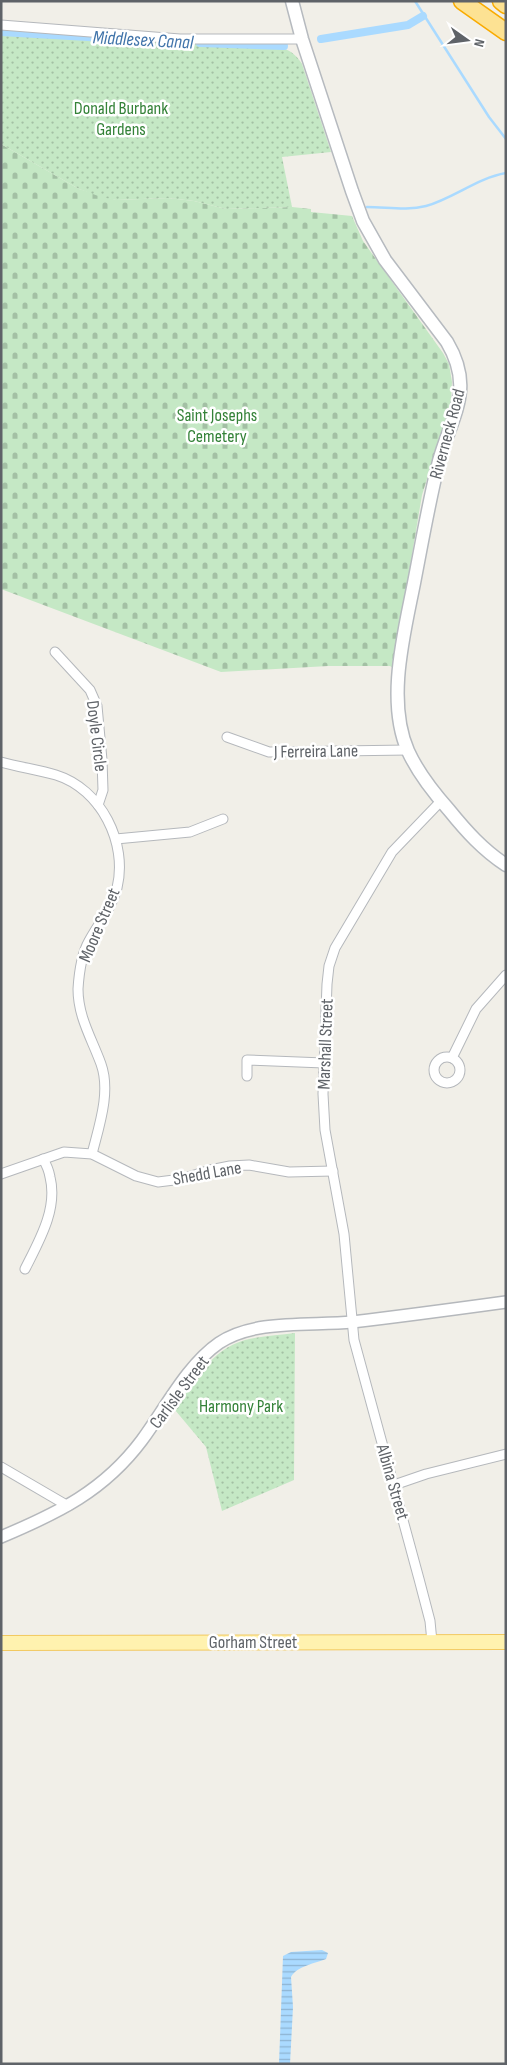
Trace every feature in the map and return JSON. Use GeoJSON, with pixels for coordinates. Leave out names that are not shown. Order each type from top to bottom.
{"type":"FeatureCollection","features":[{"type":"Feature","properties":{"kind":"highway"},"geometry":{"type":"LineString","coordinates":[[462,1],[506,32]]}},
{"type":"Feature","properties":{"kind":"highway"},"geometry":{"type":"LineString","coordinates":[[501,1],[506,5]]}},
{"type":"Feature","properties":{"kind":"main road","name":"Riverneck Road"},"geometry":{"type":"LineString","coordinates":[[292,1],[302,39],[349,184],[363,220],[385,260],[447,342],[461,374],[458,406],[440,458],[427,512],[402,651],[398,682],[399,713],[408,750],[424,780],[483,849],[506,864]]}},
{"type":"Feature","properties":{"kind":"main road","name":"Gorham Street"},"geometry":{"type":"LineString","coordinates":[[1,1642],[506,1642]]}},
{"type":"Feature","properties":{"kind":"street"},"geometry":{"type":"LineString","coordinates":[[1,25],[104,31],[180,39],[302,39]]}},
{"type":"Feature","properties":{"kind":"street","name":"Doyle Circle"},"geometry":{"type":"LineString","coordinates":[[54,652],[90,690],[97,706],[103,790],[98,805]]}},
{"type":"Feature","properties":{"kind":"street","name":"J Ferreira Lane"},"geometry":{"type":"LineString","coordinates":[[227,736],[259,750],[269,752],[408,750]]}},
{"type":"Feature","properties":{"kind":"street","name":"Moore Street"},"geometry":{"type":"LineString","coordinates":[[1,762],[57,775],[80,787],[98,805],[114,830],[119,860],[117,888],[104,918],[88,943],[80,970],[78,991],[82,1018],[102,1065],[105,1086],[103,1110],[92,1154]]}},
{"type":"Feature","properties":{"kind":"street","name":"Marshall Street"},"geometry":{"type":"LineString","coordinates":[[352,1322],[346,1252],[323,1114],[328,975],[339,939],[392,852],[441,801]]}},
{"type":"Feature","properties":{"kind":"street"},"geometry":{"type":"LineString","coordinates":[[116,839],[190,832],[222,819]]}},
{"type":"Feature","properties":{"kind":"street"},"geometry":{"type":"LineString","coordinates":[[452,1058],[476,1009],[506,976]]}},
{"type":"Feature","properties":{"kind":"street"},"geometry":{"type":"LineString","coordinates":[[247,1076],[247,1060],[324,1062]]}},
{"type":"Feature","properties":{"kind":"street","name":"Shedd Lane"},"geometry":{"type":"LineString","coordinates":[[1,1174],[64,1152],[92,1154],[136,1176],[158,1182],[182,1179],[230,1166],[249,1166],[289,1172],[333,1171]]}},
{"type":"Feature","properties":{"kind":"street"},"geometry":{"type":"LineString","coordinates":[[25,1269],[44,1231],[50,1205],[51,1178],[43,1159]]}},
{"type":"Feature","properties":{"kind":"street","name":"Carlisle Street"},"geometry":{"type":"LineString","coordinates":[[1,1537],[68,1506],[98,1487],[128,1458],[195,1366],[219,1343],[238,1333],[260,1328],[352,1322],[506,1302]]}},
{"type":"Feature","properties":{"kind":"street","name":"Albina Street"},"geometry":{"type":"LineString","coordinates":[[352,1322],[354,1340],[430,1621],[432,1642]]}},
{"type":"Feature","properties":{"kind":"street"},"geometry":{"type":"LineString","coordinates":[[394,1485],[426,1474],[506,1454]]}},
{"type":"Feature","properties":{"kind":"street"},"geometry":{"type":"LineString","coordinates":[[1,1467],[68,1506]]}},
{"type":"Feature","properties":{"kind":"green space","name":"Donald Burbank Gardens"},"geometry":{"type":"Polygon","coordinates":[[[1,29],[265,43],[281,47],[295,55],[302,64],[331,152],[282,157],[292,207],[226,209],[194,201],[168,198],[116,200],[79,189],[1,144],[1,29]]]}},
{"type":"Feature","properties":{"kind":"green space","name":"Saint Josephs Cemetery"},"geometry":{"type":"Polygon","coordinates":[[[1,144],[79,189],[116,200],[168,198],[194,201],[226,209],[292,207],[311,209],[311,212],[352,216],[363,241],[443,353],[449,364],[452,382],[451,401],[422,495],[393,668],[390,666],[328,666],[221,672],[1,589],[1,144]]]}},
{"type":"Feature","properties":{"kind":"green space","name":"Harmony Park"},"geometry":{"type":"Polygon","coordinates":[[[295,1333],[294,1480],[222,1511],[206,1447],[175,1410],[196,1378],[212,1359],[222,1351],[245,1340],[295,1333]]]}},
{"type":"Feature","properties":{"kind":"water"},"geometry":{"type":"Polygon","coordinates":[[[322,1950],[328,1953],[326,1959],[298,1970],[291,1977],[293,2007],[290,2064],[279,2064],[283,1956],[291,1952],[322,1950]]]}},
{"type":"Feature","properties":{"kind":"waterway"},"geometry":{"type":"LineString","coordinates":[[415,1],[489,117],[506,139]]}},
{"type":"Feature","properties":{"kind":"waterway","name":"Middlesex Canal"},"geometry":{"type":"LineString","coordinates":[[321,39],[408,25],[423,16]]}},
{"type":"Feature","properties":{"kind":"waterway","name":"Middlesex Canal"},"geometry":{"type":"LineString","coordinates":[[1,32],[122,39]]}},
{"type":"Feature","properties":{"kind":"waterway","name":"Middlesex Canal"},"geometry":{"type":"LineString","coordinates":[[200,43],[284,46]]}},
{"type":"Feature","properties":{"kind":"waterway"},"geometry":{"type":"LineString","coordinates":[[367,207],[404,209],[426,206],[485,179],[506,173]]}}]}
